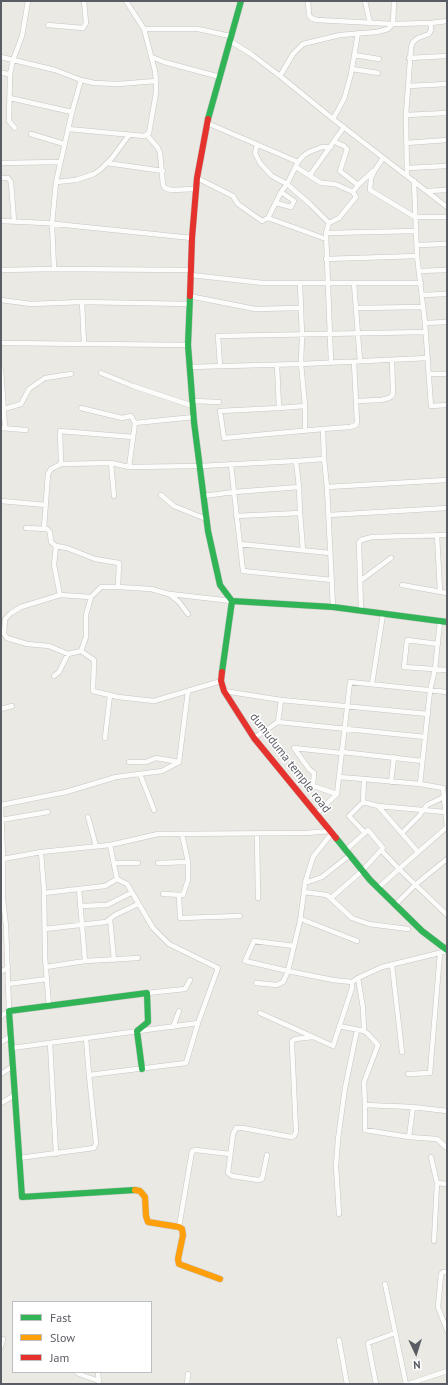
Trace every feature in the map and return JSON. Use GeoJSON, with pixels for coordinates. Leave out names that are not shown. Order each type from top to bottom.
{"type":"FeatureCollection","features":[{"type":"Feature","properties":{"kind":"street"},"geometry":{"type":"LineString","coordinates":[[15,128],[9,121],[10,74],[13,60],[22,36],[28,1]]}},
{"type":"Feature","properties":{"kind":"street"},"geometry":{"type":"LineString","coordinates":[[48,24],[83,28],[86,23],[84,1]]}},
{"type":"Feature","properties":{"kind":"street"},"geometry":{"type":"LineString","coordinates":[[126,1],[144,30],[152,57],[156,81],[155,102],[149,133],[147,135]]}},
{"type":"Feature","properties":{"kind":"street"},"geometry":{"type":"LineString","coordinates":[[91,597],[60,595],[21,607],[5,619],[2,635],[28,644],[49,646],[68,654],[81,651],[94,660],[93,691],[110,695],[154,701],[220,681],[232,601],[220,585],[206,519],[189,367],[189,304],[197,178],[207,123],[241,1]]}},
{"type":"Feature","properties":{"kind":"street"},"geometry":{"type":"LineString","coordinates":[[302,1],[308,7]]}},
{"type":"Feature","properties":{"kind":"street"},"geometry":{"type":"LineString","coordinates":[[308,1],[309,15],[311,18],[317,20],[393,24],[447,21]]}},
{"type":"Feature","properties":{"kind":"street"},"geometry":{"type":"LineString","coordinates":[[366,1],[370,23]]}},
{"type":"Feature","properties":{"kind":"street"},"geometry":{"type":"LineString","coordinates":[[280,76],[293,54],[303,44],[340,35],[385,31],[393,24],[394,1]]}},
{"type":"Feature","properties":{"kind":"street"},"geometry":{"type":"LineString","coordinates":[[407,176],[406,115],[409,58],[413,42],[418,38],[429,34],[431,30],[431,23]]}},
{"type":"Feature","properties":{"kind":"street"},"geometry":{"type":"LineString","coordinates":[[144,30],[198,29],[230,38],[447,207]]}},
{"type":"Feature","properties":{"kind":"street"},"geometry":{"type":"LineString","coordinates":[[333,119],[344,99],[352,69],[358,33]]}},
{"type":"Feature","properties":{"kind":"street"},"geometry":{"type":"LineString","coordinates":[[354,55],[379,59]]}},
{"type":"Feature","properties":{"kind":"street"},"geometry":{"type":"LineString","coordinates":[[409,58],[447,56]]}},
{"type":"Feature","properties":{"kind":"street"},"geometry":{"type":"LineString","coordinates":[[1,57],[55,70],[81,80],[105,84],[156,81]]}},
{"type":"Feature","properties":{"kind":"street"},"geometry":{"type":"LineString","coordinates":[[152,57],[220,76]]}},
{"type":"Feature","properties":{"kind":"street"},"geometry":{"type":"LineString","coordinates":[[352,69],[378,73]]}},
{"type":"Feature","properties":{"kind":"street"},"geometry":{"type":"LineString","coordinates":[[1,73],[10,74]]}},
{"type":"Feature","properties":{"kind":"street"},"geometry":{"type":"LineString","coordinates":[[54,269],[52,224],[56,182],[64,144],[81,80]]}},
{"type":"Feature","properties":{"kind":"street"},"geometry":{"type":"LineString","coordinates":[[408,86],[447,84]]}},
{"type":"Feature","properties":{"kind":"street"},"geometry":{"type":"LineString","coordinates":[[10,98],[72,112]]}},
{"type":"Feature","properties":{"kind":"street"},"geometry":{"type":"LineString","coordinates":[[406,115],[447,113]]}},
{"type":"Feature","properties":{"kind":"street"},"geometry":{"type":"LineString","coordinates":[[207,123],[298,162]]}},
{"type":"Feature","properties":{"kind":"street"},"geometry":{"type":"LineString","coordinates":[[310,175],[335,142],[344,127]]}},
{"type":"Feature","properties":{"kind":"street"},"geometry":{"type":"LineString","coordinates":[[68,128],[129,135],[147,135],[158,148],[163,171],[163,185],[165,188],[171,190],[196,190]]}},
{"type":"Feature","properties":{"kind":"street"},"geometry":{"type":"LineString","coordinates":[[31,134],[64,144]]}},
{"type":"Feature","properties":{"kind":"street"},"geometry":{"type":"LineString","coordinates":[[56,182],[86,177],[101,169],[129,135]]}},
{"type":"Feature","properties":{"kind":"street"},"geometry":{"type":"LineString","coordinates":[[406,143],[447,140]]}},
{"type":"Feature","properties":{"kind":"street"},"geometry":{"type":"LineString","coordinates":[[335,142],[344,146],[347,150],[340,171],[358,185]]}},
{"type":"Feature","properties":{"kind":"street"},"geometry":{"type":"LineString","coordinates":[[257,145],[255,153],[260,163],[272,176],[287,184],[329,223]]}},
{"type":"Feature","properties":{"kind":"street"},"geometry":{"type":"LineString","coordinates":[[197,178],[233,196],[238,204],[262,221],[268,218],[281,192],[303,156],[322,147],[331,147]]}},
{"type":"Feature","properties":{"kind":"street"},"geometry":{"type":"LineString","coordinates":[[383,158],[371,178],[370,190],[415,217],[447,217]]}},
{"type":"Feature","properties":{"kind":"street"},"geometry":{"type":"LineString","coordinates":[[1,163],[60,162]]}},
{"type":"Feature","properties":{"kind":"street"},"geometry":{"type":"LineString","coordinates":[[107,163],[163,171]]}},
{"type":"Feature","properties":{"kind":"street"},"geometry":{"type":"LineString","coordinates":[[407,168],[447,166]]}},
{"type":"Feature","properties":{"kind":"street"},"geometry":{"type":"LineString","coordinates":[[296,167],[320,183],[335,184],[352,192],[356,197],[339,218],[329,223],[326,233],[331,363]]}},
{"type":"Feature","properties":{"kind":"street"},"geometry":{"type":"LineString","coordinates":[[352,192],[375,170]]}},
{"type":"Feature","properties":{"kind":"street"},"geometry":{"type":"LineString","coordinates":[[1,178],[8,178],[11,182],[14,221]]}},
{"type":"Feature","properties":{"kind":"street"},"geometry":{"type":"LineString","coordinates":[[414,181],[417,256],[426,332],[431,406],[447,404]]}},
{"type":"Feature","properties":{"kind":"street"},"geometry":{"type":"LineString","coordinates":[[427,191],[447,190]]}},
{"type":"Feature","properties":{"kind":"street"},"geometry":{"type":"LineString","coordinates":[[276,203],[291,208],[294,201],[281,192]]}},
{"type":"Feature","properties":{"kind":"street"},"geometry":{"type":"LineString","coordinates":[[268,218],[326,239]]}},
{"type":"Feature","properties":{"kind":"street"},"geometry":{"type":"LineString","coordinates":[[1,221],[52,224],[192,238]]}},
{"type":"Feature","properties":{"kind":"street"},"geometry":{"type":"LineString","coordinates":[[326,233],[416,231]]}},
{"type":"Feature","properties":{"kind":"street"},"geometry":{"type":"LineString","coordinates":[[417,245],[447,244]]}},
{"type":"Feature","properties":{"kind":"street"},"geometry":{"type":"LineString","coordinates":[[326,258],[417,256]]}},
{"type":"Feature","properties":{"kind":"street"},"geometry":{"type":"LineString","coordinates":[[1,270],[54,269],[191,273],[263,283],[421,283]]}},
{"type":"Feature","properties":{"kind":"street"},"geometry":{"type":"LineString","coordinates":[[419,271],[447,270]]}},
{"type":"Feature","properties":{"kind":"street"},"geometry":{"type":"LineString","coordinates":[[300,283],[302,335],[301,364],[305,406],[305,431]]}},
{"type":"Feature","properties":{"kind":"street"},"geometry":{"type":"LineString","coordinates":[[354,283],[360,361]]}},
{"type":"Feature","properties":{"kind":"street"},"geometry":{"type":"LineString","coordinates":[[422,295],[447,294]]}},
{"type":"Feature","properties":{"kind":"street"},"geometry":{"type":"LineString","coordinates":[[190,296],[255,309],[300,308]]}},
{"type":"Feature","properties":{"kind":"street"},"geometry":{"type":"LineString","coordinates":[[1,300],[31,304],[82,302],[189,304]]}},
{"type":"Feature","properties":{"kind":"street"},"geometry":{"type":"LineString","coordinates":[[82,302],[84,344]]}},
{"type":"Feature","properties":{"kind":"street"},"geometry":{"type":"LineString","coordinates":[[356,308],[423,307]]}},
{"type":"Feature","properties":{"kind":"street"},"geometry":{"type":"LineString","coordinates":[[425,324],[447,322]]}},
{"type":"Feature","properties":{"kind":"street"},"geometry":{"type":"LineString","coordinates":[[220,366],[218,336],[426,332]]}},
{"type":"Feature","properties":{"kind":"street"},"geometry":{"type":"LineString","coordinates":[[1,342],[188,345]]}},
{"type":"Feature","properties":{"kind":"street"},"geometry":{"type":"LineString","coordinates":[[189,367],[331,363],[428,358]]}},
{"type":"Feature","properties":{"kind":"street"},"geometry":{"type":"LineString","coordinates":[[356,401],[381,400],[392,396],[392,360]]}},
{"type":"Feature","properties":{"kind":"street"},"geometry":{"type":"LineString","coordinates":[[305,406],[220,411],[224,438],[354,427],[357,422],[354,362]]}},
{"type":"Feature","properties":{"kind":"street"},"geometry":{"type":"LineString","coordinates":[[277,364],[279,408]]}},
{"type":"Feature","properties":{"kind":"street"},"geometry":{"type":"LineString","coordinates":[[1,369],[4,409],[3,428],[26,430]]}},
{"type":"Feature","properties":{"kind":"street"},"geometry":{"type":"LineString","coordinates":[[101,373],[133,386],[192,404],[219,402]]}},
{"type":"Feature","properties":{"kind":"street"},"geometry":{"type":"LineString","coordinates":[[4,409],[21,404],[29,389],[45,378],[71,374]]}},
{"type":"Feature","properties":{"kind":"street"},"geometry":{"type":"LineString","coordinates":[[428,374],[447,374]]}},
{"type":"Feature","properties":{"kind":"street"},"geometry":{"type":"LineString","coordinates":[[81,408],[122,418],[131,416],[135,423],[129,467]]}},
{"type":"Feature","properties":{"kind":"street"},"geometry":{"type":"LineString","coordinates":[[135,423],[194,417]]}},
{"type":"Feature","properties":{"kind":"street"},"geometry":{"type":"LineString","coordinates":[[323,429],[333,607]]}},
{"type":"Feature","properties":{"kind":"street"},"geometry":{"type":"LineString","coordinates":[[61,464],[60,431],[133,437]]}},
{"type":"Feature","properties":{"kind":"street"},"geometry":{"type":"LineString","coordinates":[[44,528],[48,474],[51,469],[61,464],[111,463],[129,467],[200,466],[324,459]]}},
{"type":"Feature","properties":{"kind":"street"},"geometry":{"type":"LineString","coordinates":[[296,461],[303,550]]}},
{"type":"Feature","properties":{"kind":"street"},"geometry":{"type":"LineString","coordinates":[[111,463],[114,496]]}},
{"type":"Feature","properties":{"kind":"street"},"geometry":{"type":"LineString","coordinates":[[232,464],[236,516],[243,571],[332,580]]}},
{"type":"Feature","properties":{"kind":"street"},"geometry":{"type":"LineString","coordinates":[[327,487],[447,480]]}},
{"type":"Feature","properties":{"kind":"street"},"geometry":{"type":"LineString","coordinates":[[203,496],[299,487]]}},
{"type":"Feature","properties":{"kind":"street"},"geometry":{"type":"LineString","coordinates":[[161,495],[174,506],[206,519]]}},
{"type":"Feature","properties":{"kind":"street"},"geometry":{"type":"LineString","coordinates":[[1,501],[46,506]]}},
{"type":"Feature","properties":{"kind":"street"},"geometry":{"type":"LineString","coordinates":[[328,515],[447,508]]}},
{"type":"Feature","properties":{"kind":"street"},"geometry":{"type":"LineString","coordinates":[[236,516],[300,513]]}},
{"type":"Feature","properties":{"kind":"street"},"geometry":{"type":"LineString","coordinates":[[26,528],[44,528],[49,530],[51,542],[56,546],[67,548],[95,559],[119,563],[118,587]]}},
{"type":"Feature","properties":{"kind":"street"},"geometry":{"type":"LineString","coordinates":[[437,535],[440,592]]}},
{"type":"Feature","properties":{"kind":"street"},"geometry":{"type":"LineString","coordinates":[[361,611],[359,543],[361,540],[372,537],[447,535]]}},
{"type":"Feature","properties":{"kind":"street"},"geometry":{"type":"LineString","coordinates":[[240,544],[330,553]]}},
{"type":"Feature","properties":{"kind":"street"},"geometry":{"type":"LineString","coordinates":[[56,546],[54,565],[60,595]]}},
{"type":"Feature","properties":{"kind":"street"},"geometry":{"type":"LineString","coordinates":[[360,581],[391,558]]}},
{"type":"Feature","properties":{"kind":"street"},"geometry":{"type":"LineString","coordinates":[[402,585],[447,593]]}},
{"type":"Feature","properties":{"kind":"street"},"geometry":{"type":"LineString","coordinates":[[81,651],[86,636],[86,615],[91,597],[101,587],[151,589],[169,594],[232,601],[333,607],[447,622]]}},
{"type":"Feature","properties":{"kind":"street"},"geometry":{"type":"LineString","coordinates":[[169,594],[179,602],[188,614]]}},
{"type":"Feature","properties":{"kind":"street"},"geometry":{"type":"LineString","coordinates":[[372,684],[383,614]]}},
{"type":"Feature","properties":{"kind":"street"},"geometry":{"type":"LineString","coordinates":[[420,784],[430,691],[435,669],[440,621]]}},
{"type":"Feature","properties":{"kind":"street"},"geometry":{"type":"LineString","coordinates":[[438,644],[407,640],[404,667],[447,670]]}},
{"type":"Feature","properties":{"kind":"street"},"geometry":{"type":"LineString","coordinates":[[54,676],[59,672],[68,654]]}},
{"type":"Feature","properties":{"kind":"street","name":"dumuduma temple road"},"geometry":{"type":"LineString","coordinates":[[220,681],[224,691],[254,738],[362,871],[422,931],[447,950]]}},
{"type":"Feature","properties":{"kind":"street"},"geometry":{"type":"LineString","coordinates":[[316,814],[337,794],[350,682],[447,692]]}},
{"type":"Feature","properties":{"kind":"street"},"geometry":{"type":"LineString","coordinates":[[179,762],[188,691]]}},
{"type":"Feature","properties":{"kind":"street"},"geometry":{"type":"LineString","coordinates":[[224,691],[280,700],[428,714]]}},
{"type":"Feature","properties":{"kind":"street"},"geometry":{"type":"LineString","coordinates":[[105,738],[110,695]]}},
{"type":"Feature","properties":{"kind":"street"},"geometry":{"type":"LineString","coordinates":[[278,722],[280,700]]}},
{"type":"Feature","properties":{"kind":"street"},"geometry":{"type":"LineString","coordinates":[[1,709],[12,706]]}},
{"type":"Feature","properties":{"kind":"street"},"geometry":{"type":"LineString","coordinates":[[254,738],[278,722],[425,737]]}},
{"type":"Feature","properties":{"kind":"street"},"geometry":{"type":"LineString","coordinates":[[337,794],[313,786],[314,773],[309,769],[294,748],[422,761]]}},
{"type":"Feature","properties":{"kind":"street"},"geometry":{"type":"LineString","coordinates":[[129,762],[146,762],[156,758],[179,762]]}},
{"type":"Feature","properties":{"kind":"street"},"geometry":{"type":"LineString","coordinates":[[391,782],[394,758]]}},
{"type":"Feature","properties":{"kind":"street"},"geometry":{"type":"LineString","coordinates":[[179,762],[162,771],[116,777],[66,792],[1,805],[4,859],[2,898],[6,926],[9,1011],[22,1197],[133,1190],[140,1191],[145,1196],[146,1216],[148,1222],[179,1227],[183,1231],[178,1259],[179,1264],[220,1279]]}},
{"type":"Feature","properties":{"kind":"street"},"geometry":{"type":"LineString","coordinates":[[140,774],[154,810]]}},
{"type":"Feature","properties":{"kind":"street"},"geometry":{"type":"LineString","coordinates":[[339,777],[420,784],[443,788],[447,827],[378,888]]}},
{"type":"Feature","properties":{"kind":"street"},"geometry":{"type":"LineString","coordinates":[[364,779],[363,802],[349,816],[365,833]]}},
{"type":"Feature","properties":{"kind":"street"},"geometry":{"type":"LineString","coordinates":[[402,832],[427,805],[444,798]]}},
{"type":"Feature","properties":{"kind":"street"},"geometry":{"type":"LineString","coordinates":[[363,802],[378,806],[446,812]]}},
{"type":"Feature","properties":{"kind":"street"},"geometry":{"type":"LineString","coordinates":[[378,806],[418,852]]}},
{"type":"Feature","properties":{"kind":"street"},"geometry":{"type":"LineString","coordinates":[[1,820],[48,812]]}},
{"type":"Feature","properties":{"kind":"street"},"geometry":{"type":"LineString","coordinates":[[88,817],[96,846]]}},
{"type":"Feature","properties":{"kind":"street"},"geometry":{"type":"LineString","coordinates":[[305,883],[322,877],[348,853],[368,830],[383,848],[362,871],[331,898]]}},
{"type":"Feature","properties":{"kind":"street"},"geometry":{"type":"LineString","coordinates":[[4,859],[41,852],[110,845],[158,834],[331,832]]}},
{"type":"Feature","properties":{"kind":"street"},"geometry":{"type":"LineString","coordinates":[[256,982],[281,985],[283,982],[288,971],[301,918],[305,883],[313,857],[331,832]]}},
{"type":"Feature","properties":{"kind":"street"},"geometry":{"type":"LineString","coordinates":[[163,894],[183,895],[188,880],[188,862],[182,834]]}},
{"type":"Feature","properties":{"kind":"street"},"geometry":{"type":"LineString","coordinates":[[257,834],[258,898]]}},
{"type":"Feature","properties":{"kind":"street"},"geometry":{"type":"LineString","coordinates":[[89,1075],[186,1064],[198,1023],[218,968],[170,944],[153,928],[127,884],[118,879],[110,845]]}},
{"type":"Feature","properties":{"kind":"street"},"geometry":{"type":"LineString","coordinates":[[381,850],[415,885],[447,914]]}},
{"type":"Feature","properties":{"kind":"street"},"geometry":{"type":"LineString","coordinates":[[41,852],[49,1006]]}},
{"type":"Feature","properties":{"kind":"street"},"geometry":{"type":"LineString","coordinates":[[395,905],[415,885],[447,859]]}},
{"type":"Feature","properties":{"kind":"street"},"geometry":{"type":"LineString","coordinates":[[158,863],[188,862]]}},
{"type":"Feature","properties":{"kind":"street"},"geometry":{"type":"LineString","coordinates":[[114,863],[138,863]]}},
{"type":"Feature","properties":{"kind":"street"},"geometry":{"type":"LineString","coordinates":[[44,893],[105,886],[118,879]]}},
{"type":"Feature","properties":{"kind":"street"},"geometry":{"type":"LineString","coordinates":[[79,889],[85,962]]}},
{"type":"Feature","properties":{"kind":"street"},"geometry":{"type":"LineString","coordinates":[[304,892],[328,895],[352,918],[369,924],[408,929]]}},
{"type":"Feature","properties":{"kind":"street"},"geometry":{"type":"LineString","coordinates":[[80,906],[107,905],[131,893]]}},
{"type":"Feature","properties":{"kind":"street"},"geometry":{"type":"LineString","coordinates":[[180,895],[180,918],[240,916]]}},
{"type":"Feature","properties":{"kind":"street"},"geometry":{"type":"LineString","coordinates":[[45,929],[82,926],[106,922],[115,915],[138,904]]}},
{"type":"Feature","properties":{"kind":"street"},"geometry":{"type":"LineString","coordinates":[[301,918],[357,941]]}},
{"type":"Feature","properties":{"kind":"street"},"geometry":{"type":"LineString","coordinates":[[110,919],[114,960]]}},
{"type":"Feature","properties":{"kind":"street"},"geometry":{"type":"LineString","coordinates":[[1,929],[6,926]]}},
{"type":"Feature","properties":{"kind":"street"},"geometry":{"type":"LineString","coordinates":[[294,946],[254,941],[245,961],[333,980],[352,982],[382,967],[447,950]]}},
{"type":"Feature","properties":{"kind":"street"},"geometry":{"type":"LineString","coordinates":[[408,1074],[430,1073],[440,953]]}},
{"type":"Feature","properties":{"kind":"street"},"geometry":{"type":"LineString","coordinates":[[46,967],[138,958]]}},
{"type":"Feature","properties":{"kind":"street"},"geometry":{"type":"LineString","coordinates":[[392,965],[402,1052]]}},
{"type":"Feature","properties":{"kind":"street"},"geometry":{"type":"LineString","coordinates":[[1,972],[8,968]]}},
{"type":"Feature","properties":{"kind":"street"},"geometry":{"type":"LineString","coordinates":[[358,978],[363,1008],[364,1031]]}},
{"type":"Feature","properties":{"kind":"street"},"geometry":{"type":"LineString","coordinates":[[8,984],[47,979]]}},
{"type":"Feature","properties":{"kind":"street"},"geometry":{"type":"LineString","coordinates":[[1,1016],[9,1011],[185,989],[190,980]]}},
{"type":"Feature","properties":{"kind":"street"},"geometry":{"type":"LineString","coordinates":[[260,1013],[333,1046],[352,988],[352,982]]}},
{"type":"Feature","properties":{"kind":"street"},"geometry":{"type":"LineString","coordinates":[[137,1031],[148,1022],[147,993]]}},
{"type":"Feature","properties":{"kind":"street"},"geometry":{"type":"LineString","coordinates":[[173,1027],[179,1011]]}},
{"type":"Feature","properties":{"kind":"street"},"geometry":{"type":"LineString","coordinates":[[12,1048],[198,1023]]}},
{"type":"Feature","properties":{"kind":"street"},"geometry":{"type":"LineString","coordinates":[[339,1026],[364,1031],[378,1045],[364,1082],[365,1130],[409,1137],[437,1139],[447,1148]]}},
{"type":"Feature","properties":{"kind":"street"},"geometry":{"type":"LineString","coordinates":[[339,1214],[336,1166],[338,1139],[345,1088],[357,1030]]}},
{"type":"Feature","properties":{"kind":"street"},"geometry":{"type":"LineString","coordinates":[[137,1031],[142,1069]]}},
{"type":"Feature","properties":{"kind":"street"},"geometry":{"type":"LineString","coordinates":[[1,1042],[11,1036]]}},
{"type":"Feature","properties":{"kind":"street"},"geometry":{"type":"LineString","coordinates":[[267,1155],[262,1179],[258,1180],[229,1174],[227,1170],[233,1134],[236,1128],[291,1137],[294,1136],[296,1132],[292,1042],[302,1038],[314,1037]]}},
{"type":"Feature","properties":{"kind":"street"},"geometry":{"type":"LineString","coordinates":[[20,1158],[92,1149],[95,1147],[86,1038]]}},
{"type":"Feature","properties":{"kind":"street"},"geometry":{"type":"LineString","coordinates":[[50,1043],[56,1154]]}},
{"type":"Feature","properties":{"kind":"street"},"geometry":{"type":"LineString","coordinates":[[1,1074],[13,1066]]}},
{"type":"Feature","properties":{"kind":"street"},"geometry":{"type":"LineString","coordinates":[[1,1103],[15,1095]]}},
{"type":"Feature","properties":{"kind":"street"},"geometry":{"type":"LineString","coordinates":[[365,1105],[447,1111]]}},
{"type":"Feature","properties":{"kind":"street"},"geometry":{"type":"LineString","coordinates":[[409,1137],[413,1108]]}},
{"type":"Feature","properties":{"kind":"street"},"geometry":{"type":"LineString","coordinates":[[179,1227],[192,1151],[196,1150],[230,1154]]}},
{"type":"Feature","properties":{"kind":"street"},"geometry":{"type":"LineString","coordinates":[[431,1157],[437,1183],[434,1241]]}},
{"type":"Feature","properties":{"kind":"street"},"geometry":{"type":"LineString","coordinates":[[437,1183],[447,1184]]}},
{"type":"Feature","properties":{"kind":"street"},"geometry":{"type":"LineString","coordinates":[[447,1272],[443,1272],[441,1274],[438,1307],[447,1330]]}},
{"type":"Feature","properties":{"kind":"street"},"geometry":{"type":"LineString","coordinates":[[385,1284],[395,1333],[408,1384],[447,1371]]}},
{"type":"Feature","properties":{"kind":"street"},"geometry":{"type":"LineString","coordinates":[[376,1384],[368,1343],[395,1333]]}},
{"type":"Feature","properties":{"kind":"street"},"geometry":{"type":"LineString","coordinates":[[1,1347],[3,1339]]}},
{"type":"Feature","properties":{"kind":"street"},"geometry":{"type":"LineString","coordinates":[[339,1340],[347,1384]]}},
{"type":"Feature","properties":{"kind":"street"},"geometry":{"type":"LineString","coordinates":[[78,1373],[99,1382]]}},
{"type":"Feature","properties":{"kind":"street"},"geometry":{"type":"LineString","coordinates":[[187,1384],[188,1374]]}},
{"type":"Feature","properties":{"kind":"traffic: fast"},"geometry":{"type":"LineString","coordinates":[[208,119],[241,1]]}},
{"type":"Feature","properties":{"kind":"traffic: fast"},"geometry":{"type":"LineString","coordinates":[[190,296],[188,345],[194,422],[208,531],[220,585],[232,601]]}},
{"type":"Feature","properties":{"kind":"traffic: fast"},"geometry":{"type":"LineString","coordinates":[[222,672],[232,601],[333,607],[447,622]]}},
{"type":"Feature","properties":{"kind":"traffic: fast"},"geometry":{"type":"LineString","coordinates":[[336,838],[370,880],[422,931],[447,950]]}},
{"type":"Feature","properties":{"kind":"traffic: fast"},"geometry":{"type":"LineString","coordinates":[[135,1190],[22,1197],[9,1011],[147,993],[148,1022],[137,1031],[142,1069]]}},
{"type":"Feature","properties":{"kind":"traffic: slow"},"geometry":{"type":"LineString","coordinates":[[135,1190],[140,1191],[145,1197],[146,1216],[148,1222],[179,1227],[182,1229],[183,1235],[178,1259],[179,1264],[220,1279]]}},
{"type":"Feature","properties":{"kind":"traffic: jam"},"geometry":{"type":"LineString","coordinates":[[190,296],[192,238],[197,178],[208,119]]}},
{"type":"Feature","properties":{"kind":"traffic: jam"},"geometry":{"type":"LineString","coordinates":[[222,672],[221,681],[224,691],[254,738],[336,838]]}}]}
